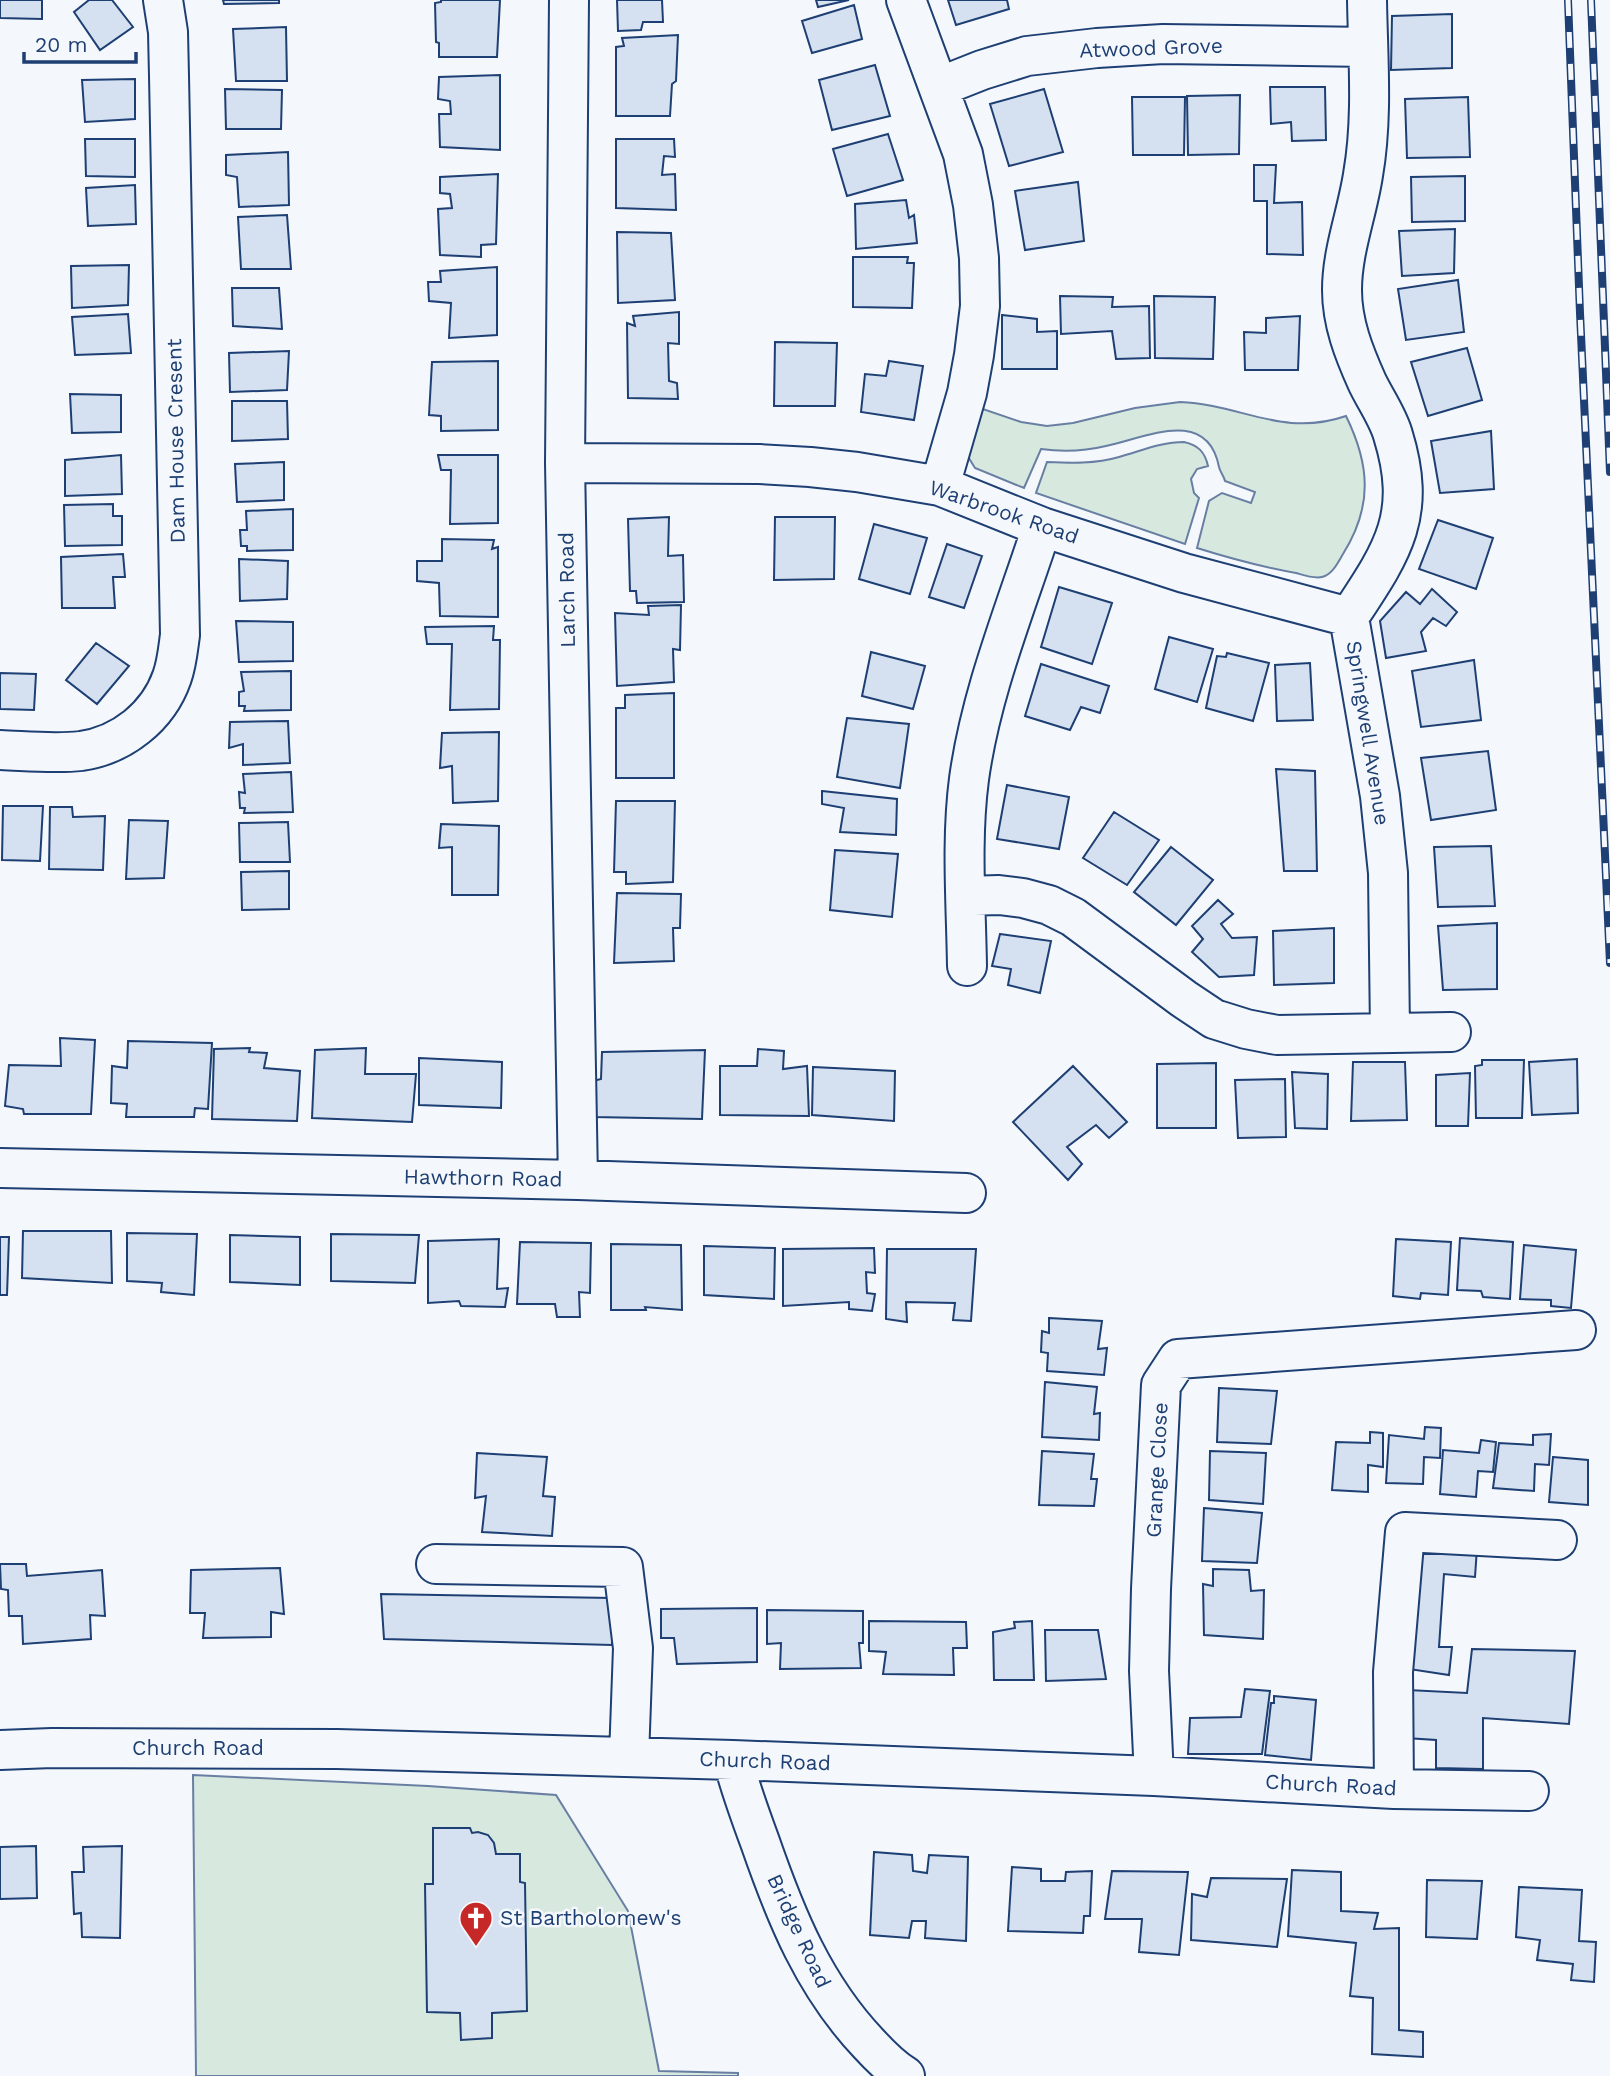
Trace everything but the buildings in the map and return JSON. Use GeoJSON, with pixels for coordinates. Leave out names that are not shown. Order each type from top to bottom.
{"type":"FeatureCollection","features":[{"type":"Feature","properties":{"kind":"street","name":"Dam House Cresent"},"geometry":{"type":"LineString","coordinates":[[0,750],[82,751],[118,740],[146,719],[156,706],[172,677],[177,656],[180,635],[169,76],[168,32],[163,0]]}},
{"type":"Feature","properties":{"kind":"street","name":"Larch Road"},"geometry":{"type":"LineString","coordinates":[[569,0],[565,463],[578,1180]]}},
{"type":"Feature","properties":{"kind":"street"},"geometry":{"type":"LineString","coordinates":[[906,0],[963,154],[973,205],[979,258],[979,306],[974,355],[967,393],[940,486]]}},
{"type":"Feature","properties":{"kind":"street","name":"Springwell Avenue"},"geometry":{"type":"LineString","coordinates":[[1367,0],[1368,138],[1363,177],[1345,256],[1342,292],[1345,323],[1355,356],[1393,432],[1401,468],[1403,507],[1397,536],[1386,559],[1349,617],[1380,796],[1388,873],[1390,1031]]}},
{"type":"Feature","properties":{"kind":"street","name":"Atwood Grove"},"geometry":{"type":"LineString","coordinates":[[939,87],[982,70],[1027,57],[1097,48],[1163,44],[1368,47]]}},
{"type":"Feature","properties":{"kind":"street","name":"Warbrook Road"},"geometry":{"type":"LineString","coordinates":[[565,463],[759,464],[810,467],[940,486],[1042,527],[1184,573],[1349,617]]}},
{"type":"Feature","properties":{"kind":"street"},"geometry":{"type":"LineString","coordinates":[[967,966],[964,830],[969,778],[987,691],[1042,527]]}},
{"type":"Feature","properties":{"kind":"street"},"geometry":{"type":"LineString","coordinates":[[966,896],[999,895],[1049,905],[1073,917],[1214,1019],[1245,1030],[1278,1035],[1451,1032]]}},
{"type":"Feature","properties":{"kind":"street","name":"Hawthorn Road"},"geometry":{"type":"LineString","coordinates":[[0,1168],[578,1180],[966,1193]]}},
{"type":"Feature","properties":{"kind":"street","name":"Grange Close"},"geometry":{"type":"LineString","coordinates":[[1154,1776],[1149,1657],[1161,1385],[1178,1359],[1576,1330]]}},
{"type":"Feature","properties":{"kind":"street"},"geometry":{"type":"LineString","coordinates":[[1394,1789],[1393,1672],[1405,1532],[1557,1540]]}},
{"type":"Feature","properties":{"kind":"street"},"geometry":{"type":"LineString","coordinates":[[436,1564],[624,1567],[634,1648],[629,1757]]}},
{"type":"Feature","properties":{"kind":"street","name":"Church Road"},"geometry":{"type":"LineString","coordinates":[[0,1750],[324,1748],[1154,1776],[1394,1789],[1529,1791]]}},
{"type":"Feature","properties":{"kind":"street","name":"Bridge Road"},"geometry":{"type":"LineString","coordinates":[[733,1760],[775,1885],[825,1990],[878,2054],[905,2076]]}},
{"type":"Feature","properties":{"kind":"shaded area"},"geometry":{"type":"Polygon","coordinates":[[[1180,402],[1223,408],[1281,422],[1323,422],[1346,416],[1360,451],[1365,485],[1360,519],[1337,564],[1329,573],[1316,578],[1197,548],[1209,501],[1222,493],[1251,503],[1255,492],[1225,481],[1212,448],[1202,437],[1188,431],[1156,433],[1090,449],[1041,449],[1024,488],[975,468],[967,455],[980,408],[1021,422],[1047,426],[1180,402]]]}},
{"type":"Feature","properties":{"kind":"shaded area"},"geometry":{"type":"Polygon","coordinates":[[[1184,442],[1200,450],[1208,466],[1197,469],[1191,479],[1194,493],[1199,498],[1185,544],[1036,493],[1047,462],[1101,461],[1159,445],[1184,442]]]}},
{"type":"Feature","properties":{"kind":"shaded area"},"geometry":{"type":"Polygon","coordinates":[[[193,1775],[556,1795],[628,1911],[659,2071],[738,2073],[738,2076],[196,2076],[193,1775]]]}},
{"type":"Feature","properties":{"kind":"railway"},"geometry":{"type":"LineString","coordinates":[[1568,0],[1610,963]]}},
{"type":"Feature","properties":{"kind":"railway"},"geometry":{"type":"LineString","coordinates":[[1591,0],[1610,472]]}},
{"type":"Feature","properties":{"kind":"place","name":"St Bartholomew's"},"geometry":{"type":"Point","coordinates":[476,1948]}}]}
